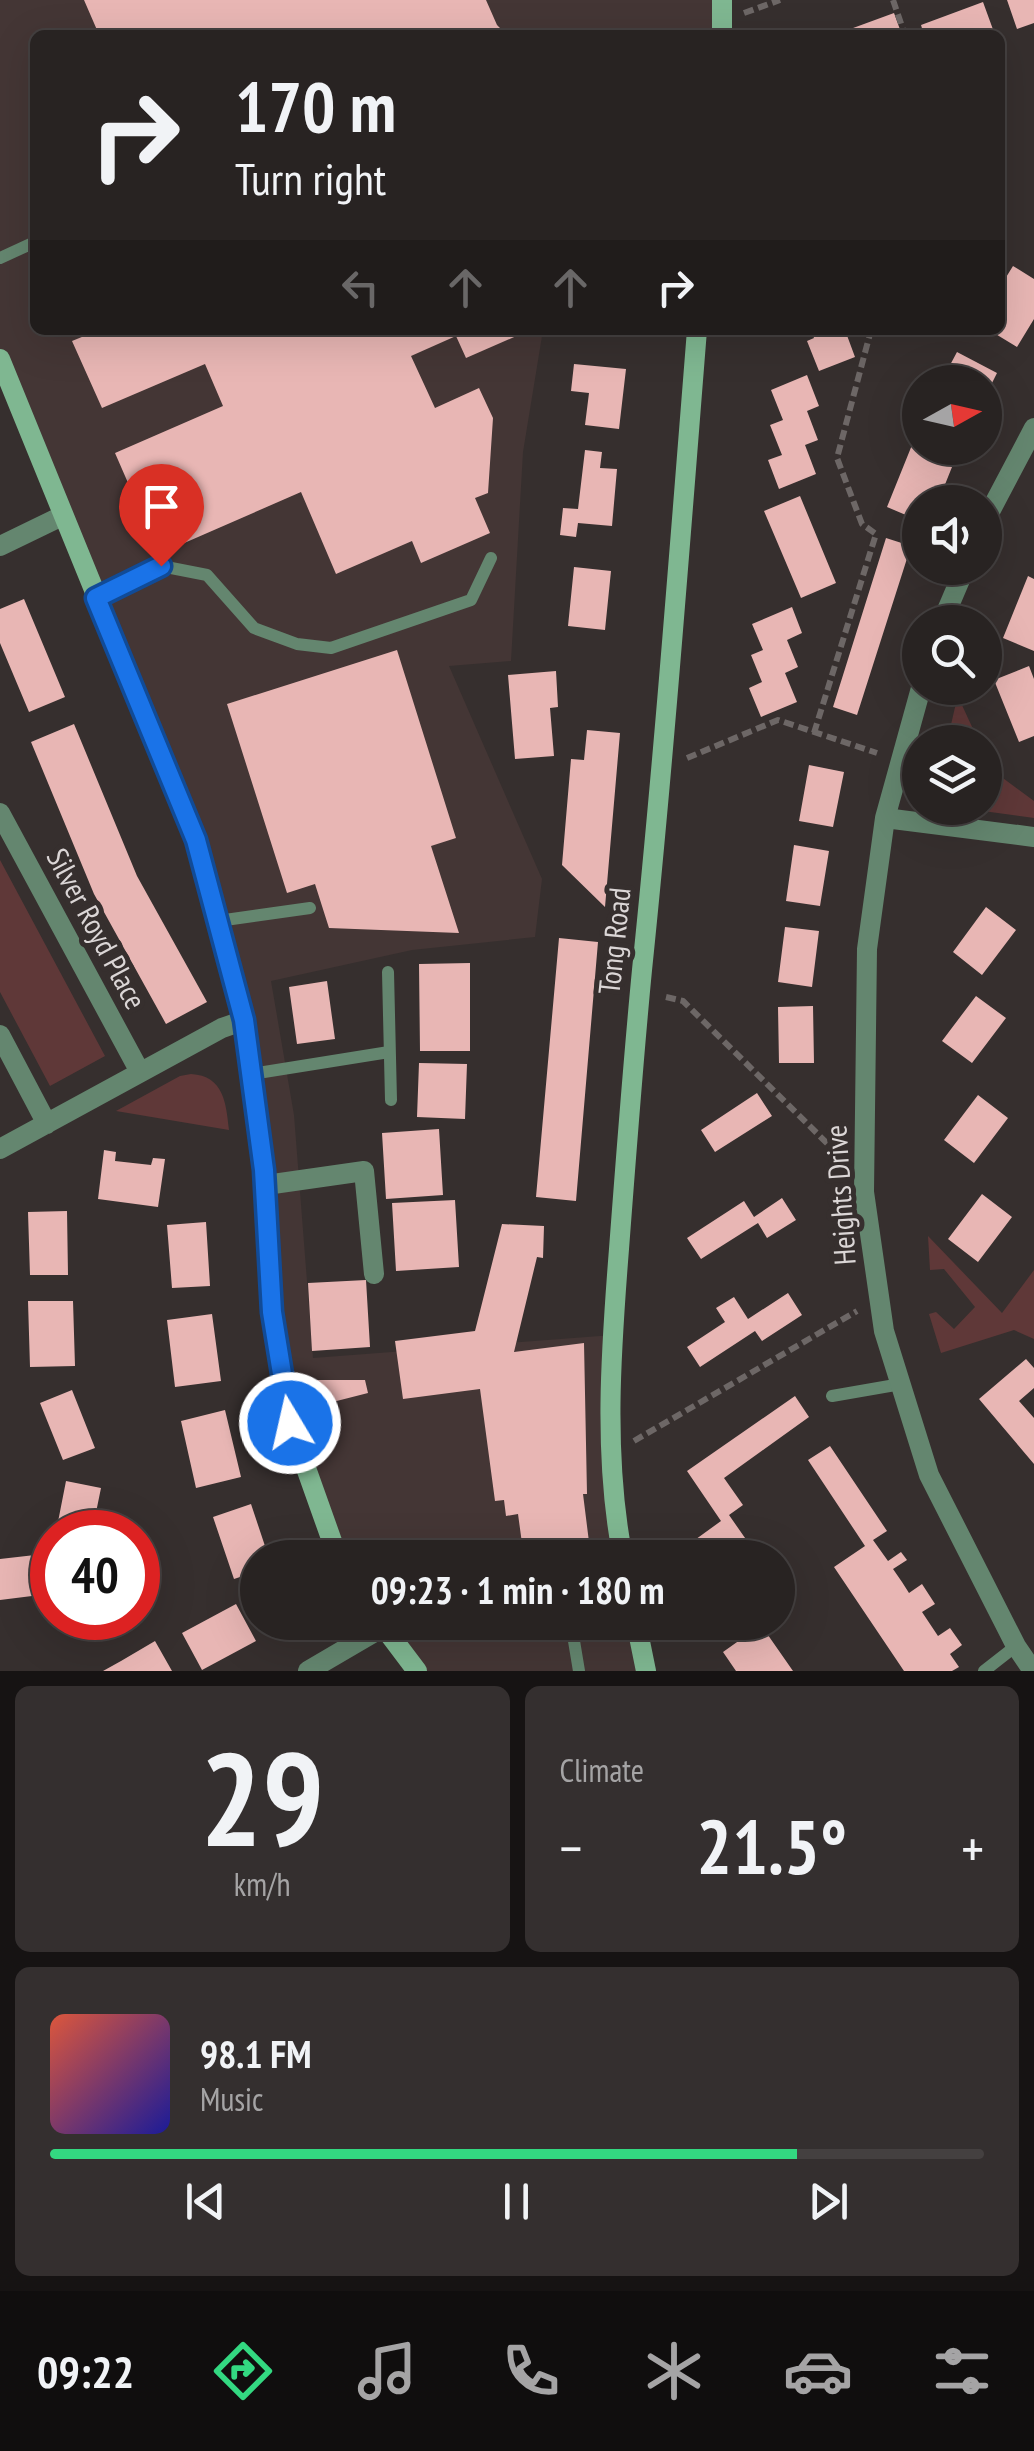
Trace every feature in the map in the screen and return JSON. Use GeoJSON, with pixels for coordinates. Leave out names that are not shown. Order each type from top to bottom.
{"type":"FeatureCollection","features":[{"type":"Feature","properties":{"kind":"main road"},"geometry":{"type":"LineString","coordinates":[[722,0],[722,30]]}},
{"type":"Feature","properties":{"kind":"main road","name":"Tong Road"},"geometry":{"type":"LineString","coordinates":[[619,1540],[612,1335],[697,335]]}},
{"type":"Feature","properties":{"kind":"main road"},"geometry":{"type":"LineString","coordinates":[[0,359],[196,840],[244,1020],[266,1185],[272,1312],[290,1423],[332,1540]]}},
{"type":"Feature","properties":{"kind":"main road"},"geometry":{"type":"LineString","coordinates":[[393,1640],[416,1671]]}},
{"type":"Feature","properties":{"kind":"main road"},"geometry":{"type":"LineString","coordinates":[[640,1640],[646,1671]]}},
{"type":"Feature","properties":{"kind":"street"},"geometry":{"type":"LineString","coordinates":[[1002,489],[1034,428]]}},
{"type":"Feature","properties":{"kind":"street"},"geometry":{"type":"LineString","coordinates":[[0,546],[62,516]]}},
{"type":"Feature","properties":{"kind":"street","name":"Heights Drive"},"geometry":{"type":"LineString","coordinates":[[916,705],[886,818],[867,950],[864,1181],[884,1331],[929,1475],[1016,1646],[1033,1671]]}},
{"type":"Feature","properties":{"kind":"street","name":"Silver Royd Place"},"geometry":{"type":"LineString","coordinates":[[0,813],[140,1072]]}},
{"type":"Feature","properties":{"kind":"street"},"geometry":{"type":"LineString","coordinates":[[886,818],[1034,837]]}},
{"type":"Feature","properties":{"kind":"street"},"geometry":{"type":"LineString","coordinates":[[0,1149],[222,1028],[244,1020]]}},
{"type":"Feature","properties":{"kind":"street"},"geometry":{"type":"LineString","coordinates":[[0,1035],[47,1124]]}},
{"type":"Feature","properties":{"kind":"street"},"geometry":{"type":"LineString","coordinates":[[266,1185],[364,1172],[374,1274]]}},
{"type":"Feature","properties":{"kind":"street"},"geometry":{"type":"LineString","coordinates":[[308,1671],[358,1640]]}},
{"type":"Feature","properties":{"kind":"lane"},"geometry":{"type":"LineString","coordinates":[[0,258],[30,244]]}},
{"type":"Feature","properties":{"kind":"lane"},"geometry":{"type":"LineString","coordinates":[[96,598],[161,566],[207,575],[254,628],[297,644],[331,648],[471,600],[491,558]]}},
{"type":"Feature","properties":{"kind":"lane"},"geometry":{"type":"LineString","coordinates":[[218,921],[310,908]]}},
{"type":"Feature","properties":{"kind":"lane"},"geometry":{"type":"LineString","coordinates":[[388,972],[391,1100]]}},
{"type":"Feature","properties":{"kind":"lane"},"geometry":{"type":"LineString","coordinates":[[252,1074],[390,1052]]}},
{"type":"Feature","properties":{"kind":"lane"},"geometry":{"type":"LineString","coordinates":[[832,1396],[901,1384]]}},
{"type":"Feature","properties":{"kind":"lane"},"geometry":{"type":"LineString","coordinates":[[574,1640],[579,1671]]}},
{"type":"Feature","properties":{"kind":"lane"},"geometry":{"type":"LineString","coordinates":[[984,1671],[1016,1646]]}},
{"type":"Feature","properties":{"kind":"path"},"geometry":{"type":"LineString","coordinates":[[893,0],[903,30]]}},
{"type":"Feature","properties":{"kind":"path"},"geometry":{"type":"LineString","coordinates":[[814,732],[876,534],[862,524],[836,458],[870,335]]}},
{"type":"Feature","properties":{"kind":"path"},"geometry":{"type":"LineString","coordinates":[[662,768],[778,720],[901,761]]}},
{"type":"Feature","properties":{"kind":"path"},"geometry":{"type":"LineString","coordinates":[[640,991],[683,1000],[864,1181]]}},
{"type":"Feature","properties":{"kind":"path"},"geometry":{"type":"LineString","coordinates":[[614,1452],[879,1298]]}},
{"type":"Feature","properties":{"kind":"shaded area"},"geometry":{"type":"Polygon","coordinates":[[[0,0],[722,0],[722,30],[30,30],[30,335],[542,335],[523,452],[511,661],[449,666],[542,879],[535,937],[412,950],[271,981],[294,1115],[313,1358],[613,1335],[622,1540],[332,1540],[290,1423],[245,1020],[196,840],[0,359],[0,0]]]}},
{"type":"Feature","properties":{"kind":"shaded area"},"geometry":{"type":"Polygon","coordinates":[[[956,705],[962,705],[971,725],[951,725],[956,705]]]}},
{"type":"Feature","properties":{"kind":"shaded area"},"geometry":{"type":"Polygon","coordinates":[[[1002,777],[1034,801],[1034,818],[1002,814],[1002,777]]]}},
{"type":"Feature","properties":{"kind":"shaded area"},"geometry":{"type":"Polygon","coordinates":[[[0,860],[105,1056],[50,1086],[0,992],[0,860]]]}},
{"type":"Feature","properties":{"kind":"shaded area"},"geometry":{"type":"Polygon","coordinates":[[[191,1074],[217,1085],[229,1130],[116,1111],[180,1076],[191,1074]]]}},
{"type":"Feature","properties":{"kind":"shaded area"},"geometry":{"type":"Polygon","coordinates":[[[928,1236],[1002,1313],[1034,1270],[1034,1339],[1014,1330],[941,1353],[929,1314],[936,1312],[954,1329],[975,1307],[944,1269],[930,1270],[928,1236]]]}},
{"type":"Feature","properties":{"kind":"shaded area"},"geometry":{"type":"Polygon","coordinates":[[[393,1640],[640,1640],[646,1671],[417,1671],[393,1640]]]}},
{"type":"Feature","properties":{"kind":"building"},"geometry":{"type":"Polygon","coordinates":[[[84,0],[486,0],[502,30],[97,30],[84,0]]]}},
{"type":"Feature","properties":{"kind":"building"},"geometry":{"type":"Polygon","coordinates":[[[1007,0],[1034,0],[1034,23],[1017,29],[1007,0]]]}},
{"type":"Feature","properties":{"kind":"building"},"geometry":{"type":"Polygon","coordinates":[[[983,2],[993,30],[922,30],[921,25],[983,2]]]}},
{"type":"Feature","properties":{"kind":"building"},"geometry":{"type":"Polygon","coordinates":[[[894,13],[900,30],[848,30],[894,13]]]}},
{"type":"Feature","properties":{"kind":"building"},"geometry":{"type":"Polygon","coordinates":[[[1013,266],[1034,279],[1034,319],[1017,347],[997,335],[1005,335],[1005,279],[1013,266]]]}},
{"type":"Feature","properties":{"kind":"building"},"geometry":{"type":"Polygon","coordinates":[[[87,335],[519,335],[466,358],[456,336],[411,356],[435,408],[479,388],[493,418],[488,493],[475,498],[490,533],[421,563],[412,541],[336,574],[301,492],[159,554],[115,453],[223,406],[205,364],[102,408],[72,341],[87,335]]]}},
{"type":"Feature","properties":{"kind":"building"},"geometry":{"type":"Polygon","coordinates":[[[813,335],[847,335],[855,357],[819,371],[807,341],[813,335]]]}},
{"type":"Feature","properties":{"kind":"building"},"geometry":{"type":"Polygon","coordinates":[[[957,352],[982,365],[950,365],[957,352]]]}},
{"type":"Feature","properties":{"kind":"building"},"geometry":{"type":"Polygon","coordinates":[[[574,364],[626,369],[619,429],[585,425],[589,393],[571,391],[574,364]]]}},
{"type":"Feature","properties":{"kind":"building"},"geometry":{"type":"Polygon","coordinates":[[[807,375],[819,406],[807,411],[818,440],[805,445],[816,474],[779,489],[768,460],[782,455],[770,425],[783,420],[771,390],[807,375]]]}},
{"type":"Feature","properties":{"kind":"building"},"geometry":{"type":"Polygon","coordinates":[[[585,450],[602,452],[600,468],[617,469],[612,526],[578,523],[576,537],[560,535],[563,508],[578,509],[585,450]]]}},
{"type":"Feature","properties":{"kind":"building"},"geometry":{"type":"Polygon","coordinates":[[[904,465],[953,465],[945,485],[902,485],[902,513],[887,507],[904,465]]]}},
{"type":"Feature","properties":{"kind":"building"},"geometry":{"type":"Polygon","coordinates":[[[800,496],[836,583],[801,598],[764,511],[800,496]]]}},
{"type":"Feature","properties":{"kind":"building"},"geometry":{"type":"Polygon","coordinates":[[[886,538],[902,543],[902,574],[857,715],[833,707],[886,538]]]}},
{"type":"Feature","properties":{"kind":"building"},"geometry":{"type":"Polygon","coordinates":[[[574,567],[611,571],[605,630],[568,626],[574,567]]]}},
{"type":"Feature","properties":{"kind":"building"},"geometry":{"type":"Polygon","coordinates":[[[1028,576],[1034,579],[1034,651],[1003,638],[1028,576]]]}},
{"type":"Feature","properties":{"kind":"building"},"geometry":{"type":"Polygon","coordinates":[[[24,599],[65,697],[29,712],[0,643],[0,609],[24,599]]]}},
{"type":"Feature","properties":{"kind":"building"},"geometry":{"type":"Polygon","coordinates":[[[792,607],[802,633],[787,640],[798,667],[785,673],[797,702],[761,717],[749,688],[762,682],[751,655],[763,650],[752,624],[792,607]]]}},
{"type":"Feature","properties":{"kind":"building"},"geometry":{"type":"Polygon","coordinates":[[[397,650],[456,838],[431,846],[459,933],[329,928],[315,884],[287,893],[227,704],[397,650]]]}},
{"type":"Feature","properties":{"kind":"building"},"geometry":{"type":"Polygon","coordinates":[[[1029,666],[1034,679],[1034,736],[1019,742],[1002,700],[1002,677],[1029,666]]]}},
{"type":"Feature","properties":{"kind":"building"},"geometry":{"type":"Polygon","coordinates":[[[556,671],[558,707],[550,708],[554,756],[515,759],[508,675],[556,671]]]}},
{"type":"Feature","properties":{"kind":"building"},"geometry":{"type":"Polygon","coordinates":[[[74,724],[137,876],[207,1002],[166,1024],[94,894],[31,742],[74,724]]]}},
{"type":"Feature","properties":{"kind":"building"},"geometry":{"type":"Polygon","coordinates":[[[587,730],[620,733],[605,907],[562,865],[571,759],[584,760],[587,730]]]}},
{"type":"Feature","properties":{"kind":"building"},"geometry":{"type":"Polygon","coordinates":[[[809,765],[844,772],[833,827],[799,821],[809,765]]]}},
{"type":"Feature","properties":{"kind":"building"},"geometry":{"type":"Polygon","coordinates":[[[794,845],[829,851],[820,906],[786,901],[794,845]]]}},
{"type":"Feature","properties":{"kind":"building"},"geometry":{"type":"Polygon","coordinates":[[[986,907],[1016,930],[982,975],[953,952],[986,907]]]}},
{"type":"Feature","properties":{"kind":"building"},"geometry":{"type":"Polygon","coordinates":[[[785,927],[819,931],[812,987],[778,982],[785,927]]]}},
{"type":"Feature","properties":{"kind":"building"},"geometry":{"type":"Polygon","coordinates":[[[559,938],[598,942],[576,1201],[536,1197],[559,938]]]}},
{"type":"Feature","properties":{"kind":"building"},"geometry":{"type":"Polygon","coordinates":[[[470,963],[470,1051],[420,1051],[419,964],[470,963]]]}},
{"type":"Feature","properties":{"kind":"building"},"geometry":{"type":"Polygon","coordinates":[[[327,981],[335,1039],[297,1044],[289,987],[327,981]]]}},
{"type":"Feature","properties":{"kind":"building"},"geometry":{"type":"Polygon","coordinates":[[[976,996],[1006,1018],[972,1063],[942,1041],[976,996]]]}},
{"type":"Feature","properties":{"kind":"building"},"geometry":{"type":"Polygon","coordinates":[[[813,1006],[814,1063],[779,1063],[778,1007],[813,1006]]]}},
{"type":"Feature","properties":{"kind":"building"},"geometry":{"type":"Polygon","coordinates":[[[419,1063],[467,1064],[465,1119],[417,1117],[419,1063]]]}},
{"type":"Feature","properties":{"kind":"building"},"geometry":{"type":"Polygon","coordinates":[[[757,1093],[772,1116],[715,1152],[701,1130],[757,1093]]]}},
{"type":"Feature","properties":{"kind":"building"},"geometry":{"type":"Polygon","coordinates":[[[978,1095],[1008,1118],[974,1163],[944,1140],[978,1095]]]}},
{"type":"Feature","properties":{"kind":"building"},"geometry":{"type":"Polygon","coordinates":[[[439,1129],[443,1195],[386,1199],[382,1133],[439,1129]]]}},
{"type":"Feature","properties":{"kind":"building"},"geometry":{"type":"Polygon","coordinates":[[[104,1150],[116,1152],[115,1161],[151,1165],[153,1158],[165,1159],[158,1207],[98,1199],[104,1150]]]}},
{"type":"Feature","properties":{"kind":"building"},"geometry":{"type":"Polygon","coordinates":[[[982,1194],[1012,1217],[978,1262],[948,1239],[982,1194]]]}},
{"type":"Feature","properties":{"kind":"building"},"geometry":{"type":"Polygon","coordinates":[[[782,1198],[796,1220],[767,1238],[758,1223],[701,1259],[687,1238],[744,1201],[754,1217],[782,1198]]]}},
{"type":"Feature","properties":{"kind":"building"},"geometry":{"type":"Polygon","coordinates":[[[455,1200],[459,1267],[396,1271],[392,1203],[455,1200]]]}},
{"type":"Feature","properties":{"kind":"building"},"geometry":{"type":"Polygon","coordinates":[[[67,1211],[68,1275],[30,1275],[28,1212],[67,1211]]]}},
{"type":"Feature","properties":{"kind":"building"},"geometry":{"type":"Polygon","coordinates":[[[206,1222],[210,1286],[172,1288],[167,1225],[206,1222]]]}},
{"type":"Feature","properties":{"kind":"building"},"geometry":{"type":"Polygon","coordinates":[[[502,1224],[544,1226],[543,1258],[537,1257],[514,1352],[584,1343],[587,1494],[583,1494],[589,1540],[522,1540],[518,1514],[506,1516],[504,1500],[495,1501],[480,1389],[403,1399],[395,1341],[475,1331],[502,1224]]]}},
{"type":"Feature","properties":{"kind":"building"},"geometry":{"type":"Polygon","coordinates":[[[366,1280],[370,1347],[312,1351],[308,1283],[366,1280]]]}},
{"type":"Feature","properties":{"kind":"building"},"geometry":{"type":"Polygon","coordinates":[[[788,1293],[802,1315],[762,1341],[755,1331],[700,1367],[687,1347],[725,1322],[716,1308],[734,1297],[748,1319],[788,1293]]]}},
{"type":"Feature","properties":{"kind":"building"},"geometry":{"type":"Polygon","coordinates":[[[28,1301],[73,1301],[75,1366],[30,1367],[28,1301]]]}},
{"type":"Feature","properties":{"kind":"building"},"geometry":{"type":"Polygon","coordinates":[[[212,1314],[221,1381],[175,1387],[167,1320],[212,1314]]]}},
{"type":"Feature","properties":{"kind":"building"},"geometry":{"type":"Polygon","coordinates":[[[1026,1359],[1034,1368],[1034,1388],[1019,1401],[1034,1418],[1034,1464],[979,1399],[1026,1359]]]}},
{"type":"Feature","properties":{"kind":"building"},"geometry":{"type":"Polygon","coordinates":[[[317,1380],[365,1380],[368,1393],[321,1405],[317,1380]]]}},
{"type":"Feature","properties":{"kind":"building"},"geometry":{"type":"Polygon","coordinates":[[[72,1390],[95,1448],[63,1460],[40,1403],[72,1390]]]}},
{"type":"Feature","properties":{"kind":"building"},"geometry":{"type":"Polygon","coordinates":[[[795,1396],[809,1417],[724,1478],[743,1505],[729,1515],[746,1540],[695,1540],[721,1521],[687,1471],[795,1396]]]}},
{"type":"Feature","properties":{"kind":"building"},"geometry":{"type":"Polygon","coordinates":[[[225,1410],[241,1477],[196,1488],[181,1421],[225,1410]]]}},
{"type":"Feature","properties":{"kind":"building"},"geometry":{"type":"Polygon","coordinates":[[[830,1446],[887,1531],[873,1540],[888,1561],[901,1552],[907,1560],[893,1569],[909,1593],[922,1584],[935,1604],[922,1612],[938,1636],[950,1628],[962,1645],[950,1654],[959,1667],[952,1671],[904,1671],[834,1567],[865,1546],[808,1460],[830,1446]]]}},
{"type":"Feature","properties":{"kind":"building"},"geometry":{"type":"Polygon","coordinates":[[[66,1481],[101,1488],[96,1510],[60,1510],[66,1481]]]}},
{"type":"Feature","properties":{"kind":"building"},"geometry":{"type":"Polygon","coordinates":[[[251,1504],[263,1540],[240,1540],[240,1577],[234,1579],[213,1517],[251,1504]]]}},
{"type":"Feature","properties":{"kind":"building"},"geometry":{"type":"Polygon","coordinates":[[[30,1556],[30,1596],[0,1600],[0,1559],[30,1556]]]}},
{"type":"Feature","properties":{"kind":"building"},"geometry":{"type":"Polygon","coordinates":[[[236,1604],[240,1611],[240,1640],[256,1641],[202,1670],[182,1633],[236,1604]]]}},
{"type":"Feature","properties":{"kind":"building"},"geometry":{"type":"Polygon","coordinates":[[[740,1640],[771,1640],[793,1671],[736,1671],[723,1652],[740,1640]]]}},
{"type":"Feature","properties":{"kind":"building"},"geometry":{"type":"Polygon","coordinates":[[[155,1641],[172,1671],[103,1671],[121,1661],[155,1641]]]}},
{"type":"Feature","properties":{"kind":"route"},"geometry":{"type":"LineString","coordinates":[[161,566],[96,598],[196,840],[244,1020],[264,1170],[272,1312],[290,1423]]}}]}
